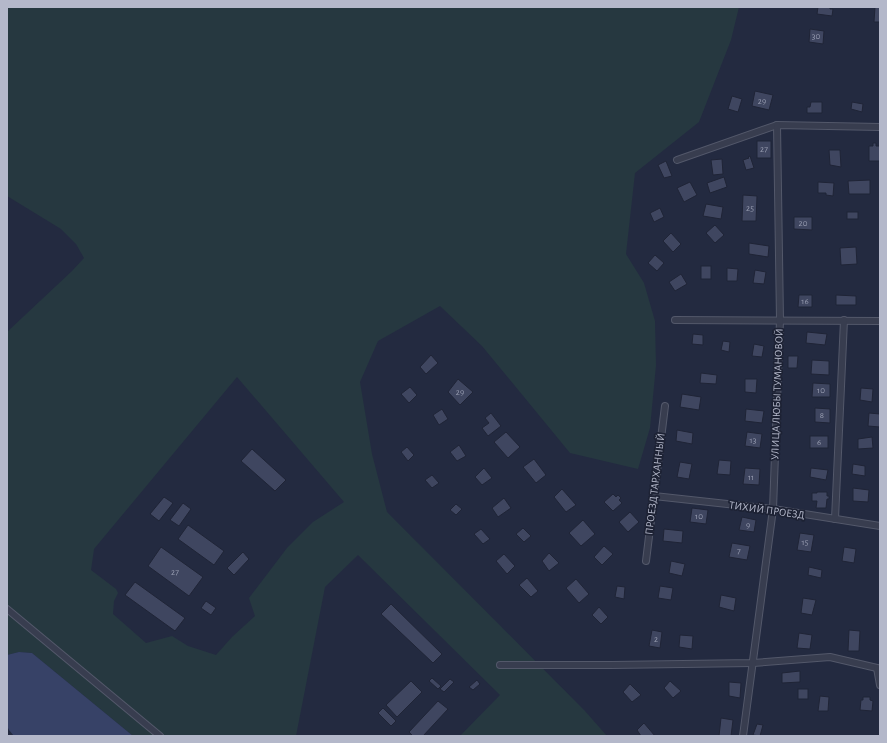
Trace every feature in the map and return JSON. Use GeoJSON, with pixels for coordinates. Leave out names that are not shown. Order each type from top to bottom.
{"type":"FeatureCollection","features":[{"type":"Feature","properties":{"kind":"street"},"geometry":{"type":"LineString","coordinates":[[677,160],[777,125],[880,127]]}},
{"type":"Feature","properties":{"kind":"street","name":"УЛИЦА ЛЮБЫ ТУМАНОВОЙ"},"geometry":{"type":"LineString","coordinates":[[743,736],[773,509],[780,320],[777,125]]}},
{"type":"Feature","properties":{"kind":"street"},"geometry":{"type":"LineString","coordinates":[[675,320],[880,321]]}},
{"type":"Feature","properties":{"kind":"street"},"geometry":{"type":"LineString","coordinates":[[835,519],[844,320]]}},
{"type":"Feature","properties":{"kind":"street","name":"ПРОЕЗД ТАРХАННЫЙ"},"geometry":{"type":"LineString","coordinates":[[646,561],[665,406]]}},
{"type":"Feature","properties":{"kind":"street","name":"ТИХИЙ ПРОЕЗД"},"geometry":{"type":"LineString","coordinates":[[654,496],[773,509],[880,526]]}},
{"type":"Feature","properties":{"kind":"street"},"geometry":{"type":"LineString","coordinates":[[7,609],[160,736]]}},
{"type":"Feature","properties":{"kind":"street"},"geometry":{"type":"LineString","coordinates":[[500,665],[753,663],[830,657],[878,668],[880,685]]}},
{"type":"Feature","properties":{"kind":"shaded area"},"geometry":{"type":"Polygon","coordinates":[[[7,7],[739,7],[731,40],[699,122],[635,173],[626,254],[644,283],[655,321],[656,365],[650,428],[638,469],[570,453],[482,346],[440,306],[378,341],[360,382],[372,454],[387,512],[585,711],[607,736],[460,736],[500,695],[358,555],[325,587],[296,736],[133,736],[32,653],[19,652],[7,655],[7,332],[84,258],[76,244],[61,229],[7,196],[7,7]],[[237,377],[94,549],[91,570],[116,589],[118,593],[114,601],[113,614],[146,643],[172,636],[188,646],[216,655],[232,637],[255,616],[249,598],[287,548],[313,522],[344,502],[237,377]]]}},
{"type":"Feature","properties":{"kind":"water"},"geometry":{"type":"Polygon","coordinates":[[[19,652],[32,653],[133,736],[14,736],[7,726],[7,655],[19,652]]]}},
{"type":"Feature","properties":{"kind":"building"},"geometry":{"type":"Polygon","coordinates":[[[818,7],[830,7],[830,9],[833,9],[832,16],[817,14],[818,7]]]}},
{"type":"Feature","properties":{"kind":"building"},"geometry":{"type":"Polygon","coordinates":[[[875,7],[880,7],[880,22],[874,22],[875,7]]]}},
{"type":"Feature","properties":{"kind":"building"},"geometry":{"type":"Polygon","coordinates":[[[810,29],[824,31],[823,44],[809,42],[810,29]]]}},
{"type":"Feature","properties":{"kind":"building"},"geometry":{"type":"Polygon","coordinates":[[[755,91],[773,95],[769,110],[752,106],[755,91]]]}},
{"type":"Feature","properties":{"kind":"building"},"geometry":{"type":"Polygon","coordinates":[[[732,96],[742,99],[738,112],[728,109],[732,96]]]}},
{"type":"Feature","properties":{"kind":"building"},"geometry":{"type":"Polygon","coordinates":[[[811,102],[822,102],[822,113],[807,113],[807,107],[810,107],[811,102]]]}},
{"type":"Feature","properties":{"kind":"building"},"geometry":{"type":"Polygon","coordinates":[[[852,102],[863,104],[862,112],[851,109],[852,102]]]}},
{"type":"Feature","properties":{"kind":"building"},"geometry":{"type":"Polygon","coordinates":[[[757,141],[771,141],[771,158],[757,158],[757,141]]]}},
{"type":"Feature","properties":{"kind":"building"},"geometry":{"type":"Polygon","coordinates":[[[873,143],[876,143],[876,146],[880,146],[880,161],[869,161],[869,146],[873,146],[873,143]]]}},
{"type":"Feature","properties":{"kind":"building"},"geometry":{"type":"Polygon","coordinates":[[[829,150],[840,150],[841,167],[830,165],[829,150]]]}},
{"type":"Feature","properties":{"kind":"building"},"geometry":{"type":"Polygon","coordinates":[[[750,156],[754,168],[746,170],[743,160],[749,158],[748,157],[750,156]]]}},
{"type":"Feature","properties":{"kind":"building"},"geometry":{"type":"Polygon","coordinates":[[[722,159],[723,174],[713,175],[711,160],[722,159]]]}},
{"type":"Feature","properties":{"kind":"building"},"geometry":{"type":"Polygon","coordinates":[[[666,161],[672,176],[664,178],[658,165],[666,161]]]}},
{"type":"Feature","properties":{"kind":"building"},"geometry":{"type":"Polygon","coordinates":[[[724,177],[727,187],[710,193],[707,183],[724,177]]]}},
{"type":"Feature","properties":{"kind":"building"},"geometry":{"type":"Polygon","coordinates":[[[870,180],[870,194],[849,194],[848,181],[870,180]]]}},
{"type":"Feature","properties":{"kind":"building"},"geometry":{"type":"Polygon","coordinates":[[[690,182],[697,195],[684,202],[677,188],[690,182]]]}},
{"type":"Feature","properties":{"kind":"building"},"geometry":{"type":"Polygon","coordinates":[[[818,182],[834,183],[833,196],[826,195],[826,193],[818,193],[818,182]]]}},
{"type":"Feature","properties":{"kind":"building"},"geometry":{"type":"Polygon","coordinates":[[[743,195],[757,196],[756,221],[742,221],[743,195]]]}},
{"type":"Feature","properties":{"kind":"building"},"geometry":{"type":"Polygon","coordinates":[[[706,204],[723,207],[721,219],[703,216],[706,204]]]}},
{"type":"Feature","properties":{"kind":"building"},"geometry":{"type":"Polygon","coordinates":[[[660,208],[664,217],[654,222],[650,213],[660,208]]]}},
{"type":"Feature","properties":{"kind":"building"},"geometry":{"type":"Polygon","coordinates":[[[847,212],[858,212],[858,219],[847,219],[847,212]]]}},
{"type":"Feature","properties":{"kind":"building"},"geometry":{"type":"Polygon","coordinates":[[[794,217],[812,217],[812,230],[794,229],[794,217]]]}},
{"type":"Feature","properties":{"kind":"building"},"geometry":{"type":"Polygon","coordinates":[[[715,225],[724,235],[715,243],[706,233],[715,225]]]}},
{"type":"Feature","properties":{"kind":"building"},"geometry":{"type":"Polygon","coordinates":[[[671,233],[681,244],[673,252],[663,241],[671,233]]]}},
{"type":"Feature","properties":{"kind":"building"},"geometry":{"type":"Polygon","coordinates":[[[749,243],[769,246],[768,257],[749,254],[749,243]]]}},
{"type":"Feature","properties":{"kind":"building"},"geometry":{"type":"Polygon","coordinates":[[[856,247],[857,264],[841,265],[840,248],[856,247]]]}},
{"type":"Feature","properties":{"kind":"building"},"geometry":{"type":"Polygon","coordinates":[[[655,255],[664,263],[657,271],[648,263],[655,255]]]}},
{"type":"Feature","properties":{"kind":"building"},"geometry":{"type":"Polygon","coordinates":[[[701,266],[711,266],[711,279],[701,279],[701,266]]]}},
{"type":"Feature","properties":{"kind":"building"},"geometry":{"type":"Polygon","coordinates":[[[727,268],[738,269],[737,281],[727,281],[727,268]]]}},
{"type":"Feature","properties":{"kind":"building"},"geometry":{"type":"Polygon","coordinates":[[[755,270],[766,272],[764,284],[753,283],[755,270]]]}},
{"type":"Feature","properties":{"kind":"building"},"geometry":{"type":"Polygon","coordinates":[[[681,274],[687,284],[675,291],[669,282],[681,274]]]}},
{"type":"Feature","properties":{"kind":"building"},"geometry":{"type":"Polygon","coordinates":[[[799,295],[812,295],[812,307],[798,307],[799,295]]]}},
{"type":"Feature","properties":{"kind":"building"},"geometry":{"type":"Polygon","coordinates":[[[836,295],[856,296],[856,305],[836,305],[836,295]]]}},
{"type":"Feature","properties":{"kind":"building"},"geometry":{"type":"Polygon","coordinates":[[[807,332],[827,334],[825,345],[806,343],[807,332]]]}},
{"type":"Feature","properties":{"kind":"building"},"geometry":{"type":"Polygon","coordinates":[[[693,334],[703,335],[703,345],[692,344],[693,334]]]}},
{"type":"Feature","properties":{"kind":"building"},"geometry":{"type":"Polygon","coordinates":[[[723,341],[730,342],[729,352],[721,350],[723,341]]]}},
{"type":"Feature","properties":{"kind":"building"},"geometry":{"type":"Polygon","coordinates":[[[754,344],[764,346],[762,357],[752,356],[754,344]]]}},
{"type":"Feature","properties":{"kind":"building"},"geometry":{"type":"Polygon","coordinates":[[[431,355],[438,363],[426,374],[420,367],[431,355]]]}},
{"type":"Feature","properties":{"kind":"building"},"geometry":{"type":"Polygon","coordinates":[[[788,356],[798,356],[797,368],[788,368],[788,356]]]}},
{"type":"Feature","properties":{"kind":"building"},"geometry":{"type":"Polygon","coordinates":[[[812,360],[829,361],[829,375],[811,374],[812,360]]]}},
{"type":"Feature","properties":{"kind":"building"},"geometry":{"type":"Polygon","coordinates":[[[701,373],[717,375],[716,384],[700,383],[701,373]]]}},
{"type":"Feature","properties":{"kind":"building"},"geometry":{"type":"Polygon","coordinates":[[[458,379],[473,392],[460,405],[448,392],[458,379]]]}},
{"type":"Feature","properties":{"kind":"building"},"geometry":{"type":"Polygon","coordinates":[[[745,379],[757,379],[756,393],[745,392],[745,379]]]}},
{"type":"Feature","properties":{"kind":"building"},"geometry":{"type":"Polygon","coordinates":[[[813,383],[830,384],[830,397],[812,397],[813,383]]]}},
{"type":"Feature","properties":{"kind":"building"},"geometry":{"type":"Polygon","coordinates":[[[410,387],[417,395],[409,403],[401,394],[410,387]]]}},
{"type":"Feature","properties":{"kind":"building"},"geometry":{"type":"Polygon","coordinates":[[[861,388],[873,389],[872,402],[860,400],[861,388]]]}},
{"type":"Feature","properties":{"kind":"building"},"geometry":{"type":"Polygon","coordinates":[[[682,394],[701,397],[699,410],[680,407],[682,394]]]}},
{"type":"Feature","properties":{"kind":"building"},"geometry":{"type":"Polygon","coordinates":[[[815,408],[830,409],[830,423],[815,422],[815,408]]]}},
{"type":"Feature","properties":{"kind":"building"},"geometry":{"type":"Polygon","coordinates":[[[442,409],[448,419],[439,425],[433,415],[442,409]]]}},
{"type":"Feature","properties":{"kind":"building"},"geometry":{"type":"Polygon","coordinates":[[[746,409],[764,411],[762,423],[745,421],[746,409]]]}},
{"type":"Feature","properties":{"kind":"building"},"geometry":{"type":"Polygon","coordinates":[[[491,413],[501,426],[488,436],[482,428],[489,423],[485,418],[491,413]]]}},
{"type":"Feature","properties":{"kind":"building"},"geometry":{"type":"Polygon","coordinates":[[[869,413],[880,414],[880,427],[868,426],[869,413]]]}},
{"type":"Feature","properties":{"kind":"building"},"geometry":{"type":"Polygon","coordinates":[[[677,430],[693,433],[692,444],[676,441],[677,430]]]}},
{"type":"Feature","properties":{"kind":"building"},"geometry":{"type":"Polygon","coordinates":[[[506,432],[520,447],[508,458],[494,442],[506,432]]]}},
{"type":"Feature","properties":{"kind":"building"},"geometry":{"type":"Polygon","coordinates":[[[747,432],[762,434],[760,448],[745,446],[747,432]]]}},
{"type":"Feature","properties":{"kind":"building"},"geometry":{"type":"Polygon","coordinates":[[[810,436],[828,436],[828,448],[810,448],[810,436]]]}},
{"type":"Feature","properties":{"kind":"building"},"geometry":{"type":"Polygon","coordinates":[[[872,437],[873,448],[858,449],[858,439],[872,437]]]}},
{"type":"Feature","properties":{"kind":"building"},"geometry":{"type":"Polygon","coordinates":[[[459,445],[466,456],[457,461],[450,452],[459,445]]]}},
{"type":"Feature","properties":{"kind":"building"},"geometry":{"type":"Polygon","coordinates":[[[407,447],[414,455],[408,461],[401,452],[407,447]]]}},
{"type":"Feature","properties":{"kind":"building"},"geometry":{"type":"Polygon","coordinates":[[[252,449],[286,480],[275,491],[241,461],[252,449]]]}},
{"type":"Feature","properties":{"kind":"building"},"geometry":{"type":"Polygon","coordinates":[[[534,459],[546,475],[536,483],[523,467],[534,459]]]}},
{"type":"Feature","properties":{"kind":"building"},"geometry":{"type":"Polygon","coordinates":[[[719,460],[731,461],[730,475],[717,474],[719,460]]]}},
{"type":"Feature","properties":{"kind":"building"},"geometry":{"type":"Polygon","coordinates":[[[680,462],[692,464],[689,479],[677,477],[680,462]]]}},
{"type":"Feature","properties":{"kind":"building"},"geometry":{"type":"Polygon","coordinates":[[[853,464],[865,466],[865,476],[852,474],[853,464]]]}},
{"type":"Feature","properties":{"kind":"building"},"geometry":{"type":"Polygon","coordinates":[[[484,468],[492,478],[482,485],[475,477],[484,468]]]}},
{"type":"Feature","properties":{"kind":"building"},"geometry":{"type":"Polygon","coordinates":[[[745,468],[760,469],[759,485],[743,484],[745,468]]]}},
{"type":"Feature","properties":{"kind":"building"},"geometry":{"type":"Polygon","coordinates":[[[811,468],[828,470],[826,480],[810,477],[811,468]]]}},
{"type":"Feature","properties":{"kind":"building"},"geometry":{"type":"Polygon","coordinates":[[[432,475],[439,483],[432,488],[425,480],[432,475]]]}},
{"type":"Feature","properties":{"kind":"building"},"geometry":{"type":"Polygon","coordinates":[[[853,488],[869,490],[868,502],[853,501],[853,488]]]}},
{"type":"Feature","properties":{"kind":"building"},"geometry":{"type":"Polygon","coordinates":[[[562,489],[576,505],[566,512],[554,497],[562,489]]]}},
{"type":"Feature","properties":{"kind":"building"},"geometry":{"type":"Polygon","coordinates":[[[827,492],[829,499],[827,499],[826,508],[816,508],[817,501],[812,501],[812,493],[827,492]]]}},
{"type":"Feature","properties":{"kind":"building"},"geometry":{"type":"Polygon","coordinates":[[[613,494],[616,497],[618,495],[621,498],[619,500],[622,503],[613,511],[604,502],[613,494]]]}},
{"type":"Feature","properties":{"kind":"building"},"geometry":{"type":"Polygon","coordinates":[[[164,497],[173,503],[159,521],[150,514],[164,497]]]}},
{"type":"Feature","properties":{"kind":"building"},"geometry":{"type":"Polygon","coordinates":[[[504,498],[511,508],[498,517],[492,508],[504,498]]]}},
{"type":"Feature","properties":{"kind":"building"},"geometry":{"type":"Polygon","coordinates":[[[183,503],[191,509],[179,526],[170,520],[183,503]]]}},
{"type":"Feature","properties":{"kind":"building"},"geometry":{"type":"Polygon","coordinates":[[[456,504],[462,509],[456,515],[450,510],[456,504]]]}},
{"type":"Feature","properties":{"kind":"building"},"geometry":{"type":"Polygon","coordinates":[[[692,508],[708,510],[706,524],[690,522],[692,508]]]}},
{"type":"Feature","properties":{"kind":"building"},"geometry":{"type":"Polygon","coordinates":[[[630,512],[639,522],[628,532],[619,522],[630,512]]]}},
{"type":"Feature","properties":{"kind":"building"},"geometry":{"type":"Polygon","coordinates":[[[742,517],[756,520],[754,532],[739,530],[742,517]]]}},
{"type":"Feature","properties":{"kind":"building"},"geometry":{"type":"Polygon","coordinates":[[[583,520],[595,534],[581,546],[569,533],[583,520]]]}},
{"type":"Feature","properties":{"kind":"building"},"geometry":{"type":"Polygon","coordinates":[[[188,525],[224,551],[214,565],[178,539],[188,525]]]}},
{"type":"Feature","properties":{"kind":"building"},"geometry":{"type":"Polygon","coordinates":[[[523,528],[531,536],[524,542],[516,534],[523,528]]]}},
{"type":"Feature","properties":{"kind":"building"},"geometry":{"type":"Polygon","coordinates":[[[481,529],[490,539],[483,544],[474,534],[481,529]]]}},
{"type":"Feature","properties":{"kind":"building"},"geometry":{"type":"Polygon","coordinates":[[[664,529],[683,531],[682,543],[663,541],[664,529]]]}},
{"type":"Feature","properties":{"kind":"building"},"geometry":{"type":"Polygon","coordinates":[[[800,533],[814,535],[811,552],[797,550],[800,533]]]}},
{"type":"Feature","properties":{"kind":"building"},"geometry":{"type":"Polygon","coordinates":[[[732,543],[750,546],[747,560],[729,557],[732,543]]]}},
{"type":"Feature","properties":{"kind":"building"},"geometry":{"type":"Polygon","coordinates":[[[604,546],[613,554],[602,565],[594,557],[604,546]]]}},
{"type":"Feature","properties":{"kind":"building"},"geometry":{"type":"Polygon","coordinates":[[[161,547],[203,577],[189,596],[148,566],[161,547]]]}},
{"type":"Feature","properties":{"kind":"building"},"geometry":{"type":"Polygon","coordinates":[[[844,547],[856,549],[854,563],[842,561],[844,547]]]}},
{"type":"Feature","properties":{"kind":"building"},"geometry":{"type":"Polygon","coordinates":[[[243,552],[249,559],[234,575],[227,568],[243,552]]]}},
{"type":"Feature","properties":{"kind":"building"},"geometry":{"type":"Polygon","coordinates":[[[549,553],[559,563],[549,571],[542,561],[549,553]]]}},
{"type":"Feature","properties":{"kind":"building"},"geometry":{"type":"Polygon","coordinates":[[[504,554],[515,566],[507,574],[496,561],[504,554]]]}},
{"type":"Feature","properties":{"kind":"building"},"geometry":{"type":"Polygon","coordinates":[[[671,561],[685,564],[682,576],[669,573],[671,561]]]}},
{"type":"Feature","properties":{"kind":"building"},"geometry":{"type":"Polygon","coordinates":[[[809,567],[822,570],[821,578],[808,575],[809,567]]]}},
{"type":"Feature","properties":{"kind":"building"},"geometry":{"type":"Polygon","coordinates":[[[527,578],[538,591],[531,597],[519,585],[527,578]]]}},
{"type":"Feature","properties":{"kind":"building"},"geometry":{"type":"Polygon","coordinates":[[[576,579],[589,594],[579,603],[566,588],[576,579]]]}},
{"type":"Feature","properties":{"kind":"building"},"geometry":{"type":"Polygon","coordinates":[[[135,582],[185,618],[175,631],[125,595],[135,582]]]}},
{"type":"Feature","properties":{"kind":"building"},"geometry":{"type":"Polygon","coordinates":[[[617,586],[625,587],[624,599],[615,597],[617,586]]]}},
{"type":"Feature","properties":{"kind":"building"},"geometry":{"type":"Polygon","coordinates":[[[660,586],[673,588],[671,600],[658,598],[660,586]]]}},
{"type":"Feature","properties":{"kind":"building"},"geometry":{"type":"Polygon","coordinates":[[[721,595],[736,598],[734,611],[719,607],[721,595]]]}},
{"type":"Feature","properties":{"kind":"building"},"geometry":{"type":"Polygon","coordinates":[[[803,598],[816,600],[812,615],[801,613],[803,598]]]}},
{"type":"Feature","properties":{"kind":"building"},"geometry":{"type":"Polygon","coordinates":[[[206,601],[216,608],[211,615],[201,608],[206,601]]]}},
{"type":"Feature","properties":{"kind":"building"},"geometry":{"type":"Polygon","coordinates":[[[391,604],[442,654],[433,663],[381,614],[391,604]]]}},
{"type":"Feature","properties":{"kind":"building"},"geometry":{"type":"Polygon","coordinates":[[[599,607],[608,617],[601,624],[592,615],[599,607]]]}},
{"type":"Feature","properties":{"kind":"building"},"geometry":{"type":"Polygon","coordinates":[[[652,630],[662,632],[660,648],[649,646],[652,630]]]}},
{"type":"Feature","properties":{"kind":"building"},"geometry":{"type":"Polygon","coordinates":[[[849,630],[860,631],[859,651],[848,651],[849,630]]]}},
{"type":"Feature","properties":{"kind":"building"},"geometry":{"type":"Polygon","coordinates":[[[799,633],[812,635],[810,649],[797,648],[799,633]]]}},
{"type":"Feature","properties":{"kind":"building"},"geometry":{"type":"Polygon","coordinates":[[[680,635],[693,636],[692,649],[679,647],[680,635]]]}},
{"type":"Feature","properties":{"kind":"building"},"geometry":{"type":"Polygon","coordinates":[[[800,671],[800,682],[782,683],[782,673],[800,671]]]}},
{"type":"Feature","properties":{"kind":"building"},"geometry":{"type":"Polygon","coordinates":[[[432,678],[441,686],[438,689],[429,681],[432,678]]]}},
{"type":"Feature","properties":{"kind":"building"},"geometry":{"type":"Polygon","coordinates":[[[450,679],[454,682],[444,692],[440,689],[450,679]]]}},
{"type":"Feature","properties":{"kind":"building"},"geometry":{"type":"Polygon","coordinates":[[[477,680],[480,684],[473,690],[469,687],[477,680]]]}},
{"type":"Feature","properties":{"kind":"building"},"geometry":{"type":"Polygon","coordinates":[[[411,681],[422,692],[397,717],[386,705],[411,681]]]}},
{"type":"Feature","properties":{"kind":"building"},"geometry":{"type":"Polygon","coordinates":[[[670,681],[681,691],[673,698],[664,688],[670,681]]]}},
{"type":"Feature","properties":{"kind":"building"},"geometry":{"type":"Polygon","coordinates":[[[729,682],[741,683],[740,698],[729,696],[729,682]]]}},
{"type":"Feature","properties":{"kind":"building"},"geometry":{"type":"Polygon","coordinates":[[[630,684],[641,695],[632,702],[623,692],[630,684]]]}},
{"type":"Feature","properties":{"kind":"building"},"geometry":{"type":"Polygon","coordinates":[[[798,689],[808,689],[808,699],[798,699],[798,689]]]}},
{"type":"Feature","properties":{"kind":"building"},"geometry":{"type":"Polygon","coordinates":[[[820,696],[829,697],[828,711],[818,711],[820,696]]]}},
{"type":"Feature","properties":{"kind":"building"},"geometry":{"type":"Polygon","coordinates":[[[863,697],[870,697],[870,700],[873,701],[872,711],[860,710],[861,700],[863,700],[863,697]]]}},
{"type":"Feature","properties":{"kind":"building"},"geometry":{"type":"Polygon","coordinates":[[[438,701],[448,709],[423,736],[413,736],[409,732],[438,701]]]}},
{"type":"Feature","properties":{"kind":"building"},"geometry":{"type":"Polygon","coordinates":[[[383,708],[396,721],[391,726],[378,713],[383,708]]]}},
{"type":"Feature","properties":{"kind":"building"},"geometry":{"type":"Polygon","coordinates":[[[721,718],[733,720],[731,736],[719,736],[721,718]]]}},
{"type":"Feature","properties":{"kind":"building"},"geometry":{"type":"Polygon","coordinates":[[[644,723],[655,736],[641,736],[637,730],[644,723]]]}},
{"type":"Feature","properties":{"kind":"building"},"geometry":{"type":"Polygon","coordinates":[[[757,724],[763,725],[760,736],[753,735],[757,724]]]}}]}
